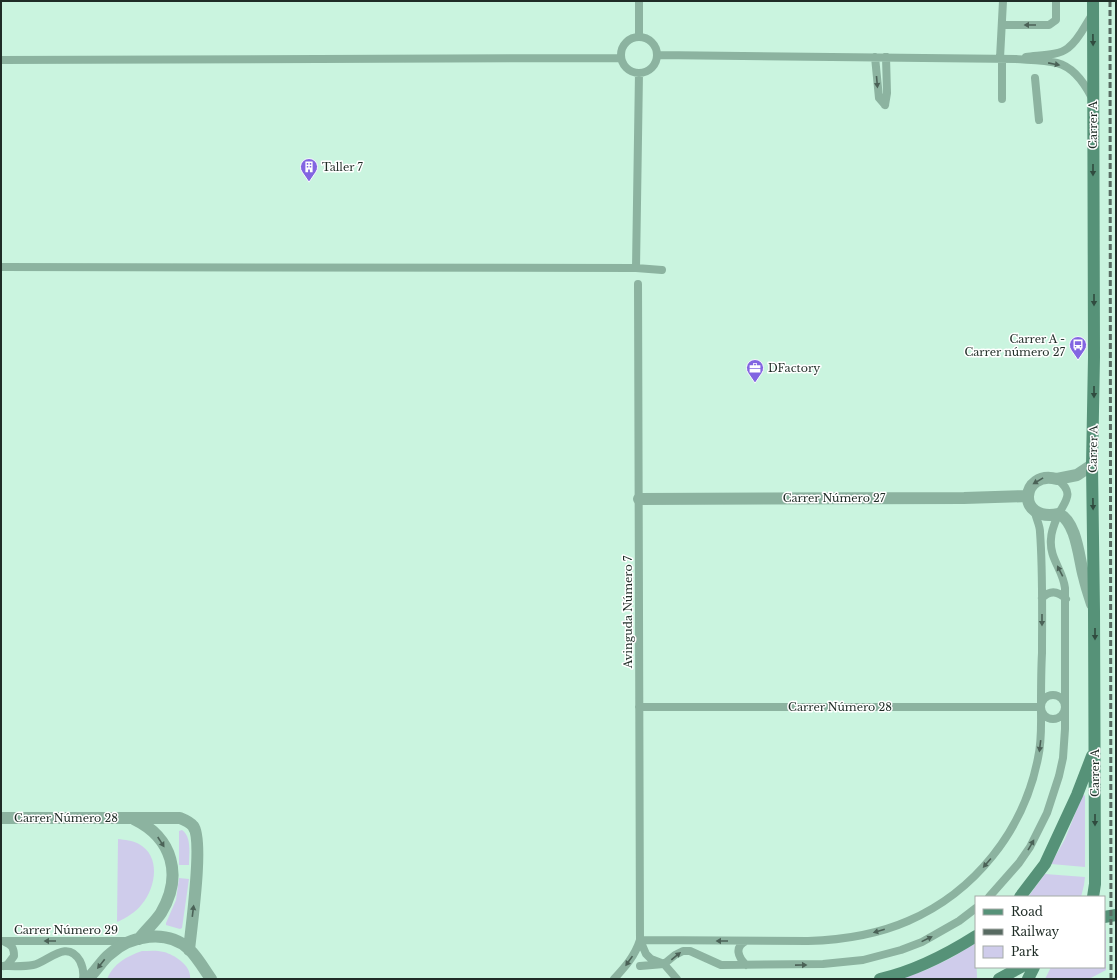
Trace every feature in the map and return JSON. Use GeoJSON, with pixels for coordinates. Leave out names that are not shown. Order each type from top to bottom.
{"type":"FeatureCollection","features":[{"type":"Feature","properties":{"kind":"main road","name":"Carrer A"},"geometry":{"type":"LineString","coordinates":[[1093,1],[1094,381],[1092,465],[1095,749],[1095,884],[1093,896]]}},
{"type":"Feature","properties":{"kind":"main road"},"geometry":{"type":"LineString","coordinates":[[1021,896],[1045,864],[1077,795],[1095,749]]}},
{"type":"Feature","properties":{"kind":"main road"},"geometry":{"type":"LineString","coordinates":[[1105,917],[1116,915]]}},
{"type":"Feature","properties":{"kind":"main road"},"geometry":{"type":"LineString","coordinates":[[880,979],[916,969],[956,949],[975,937]]}},
{"type":"Feature","properties":{"kind":"main road"},"geometry":{"type":"LineString","coordinates":[[1000,979],[1018,968]]}},
{"type":"Feature","properties":{"kind":"main road"},"geometry":{"type":"LineString","coordinates":[[1028,979],[1034,968]]}},
{"type":"Feature","properties":{"kind":"street"},"geometry":{"type":"LineString","coordinates":[[1092,465],[1077,475],[1057,479],[1044,477],[1038,479],[1030,488],[1028,496],[1031,507],[1035,512],[1048,516],[1059,514],[1065,518],[1070,525],[1078,549],[1084,578],[1094,611]]}},
{"type":"Feature","properties":{"kind":"street","name":"Carrer Número 27"},"geometry":{"type":"LineString","coordinates":[[639,499],[957,498],[1028,496]]}},
{"type":"Feature","properties":{"kind":"street","name":"Carrer Número 28"},"geometry":{"type":"LineString","coordinates":[[1,818],[180,818],[188,821],[194,826],[197,834],[197,884],[189,950]]}},
{"type":"Feature","properties":{"kind":"street"},"geometry":{"type":"LineString","coordinates":[[131,818],[146,825],[155,832],[165,847],[172,864],[172,882],[166,903],[160,914],[135,940]]}},
{"type":"Feature","properties":{"kind":"street"},"geometry":{"type":"LineString","coordinates":[[87,979],[118,947],[135,940],[152,936],[166,937],[179,942],[189,950],[211,979]]}},
{"type":"Feature","properties":{"kind":"lane"},"geometry":{"type":"LineString","coordinates":[[639,1],[639,37]]}},
{"type":"Feature","properties":{"kind":"lane"},"geometry":{"type":"LineString","coordinates":[[1002,99],[1001,58],[1003,1]]}},
{"type":"Feature","properties":{"kind":"lane"},"geometry":{"type":"LineString","coordinates":[[1002,25],[1048,25],[1056,20],[1056,1]]}},
{"type":"Feature","properties":{"kind":"lane"},"geometry":{"type":"LineString","coordinates":[[1016,59],[1058,52],[1068,48],[1093,14]]}},
{"type":"Feature","properties":{"kind":"lane"},"geometry":{"type":"LineString","coordinates":[[639,37],[645,38],[651,42],[656,49],[657,55],[655,64],[650,69],[639,73],[632,72],[627,69],[621,58],[622,49],[625,44],[633,38],[639,37]]}},
{"type":"Feature","properties":{"kind":"lane"},"geometry":{"type":"LineString","coordinates":[[657,55],[1001,58],[1057,63],[1068,68],[1086,86],[1094,101]]}},
{"type":"Feature","properties":{"kind":"lane"},"geometry":{"type":"LineString","coordinates":[[875,57],[879,98],[885,105],[887,93],[886,57]]}},
{"type":"Feature","properties":{"kind":"lane"},"geometry":{"type":"LineString","coordinates":[[1,60],[621,58]]}},
{"type":"Feature","properties":{"kind":"lane"},"geometry":{"type":"LineString","coordinates":[[636,268],[639,73]]}},
{"type":"Feature","properties":{"kind":"lane"},"geometry":{"type":"LineString","coordinates":[[1035,78],[1039,120]]}},
{"type":"Feature","properties":{"kind":"lane"},"geometry":{"type":"LineString","coordinates":[[1,267],[636,268],[662,270]]}},
{"type":"Feature","properties":{"kind":"lane","name":"Avinguda Número 7"},"geometry":{"type":"LineString","coordinates":[[638,284],[640,940],[646,954],[651,959],[664,964],[677,979]]}},
{"type":"Feature","properties":{"kind":"lane"},"geometry":{"type":"LineString","coordinates":[[990,896],[1019,863],[1039,831],[1054,793],[1063,758],[1066,599],[1065,581],[1052,555],[1051,538],[1059,514],[1065,506],[1067,493],[1065,487],[1057,479]]}},
{"type":"Feature","properties":{"kind":"lane"},"geometry":{"type":"LineString","coordinates":[[640,940],[828,940],[870,934],[907,922],[929,911],[950,898],[976,875],[1004,842],[1023,808],[1031,787],[1038,758],[1041,738],[1042,598],[1040,531],[1035,512]]}},
{"type":"Feature","properties":{"kind":"lane"},"geometry":{"type":"LineString","coordinates":[[1042,598],[1046,594],[1053,592],[1061,594],[1066,599]]}},
{"type":"Feature","properties":{"kind":"lane"},"geometry":{"type":"LineString","coordinates":[[1053,694],[1060,697],[1065,703],[1065,707],[1065,711],[1059,717],[1051,719],[1044,715],[1041,703],[1046,697],[1053,694]]}},
{"type":"Feature","properties":{"kind":"lane","name":"Carrer Número 28"},"geometry":{"type":"LineString","coordinates":[[639,707],[1041,707]]}},
{"type":"Feature","properties":{"kind":"lane"},"geometry":{"type":"LineString","coordinates":[[640,966],[664,964],[683,951],[690,951],[721,965],[823,964],[863,960],[901,950],[922,942],[959,922],[975,909]]}},
{"type":"Feature","properties":{"kind":"lane","name":"Carrer Número 29"},"geometry":{"type":"LineString","coordinates":[[2,941],[135,940]]}},
{"type":"Feature","properties":{"kind":"lane","name":"Avinguda Número 7"},"geometry":{"type":"LineString","coordinates":[[614,979],[627,966],[640,940]]}},
{"type":"Feature","properties":{"kind":"lane"},"geometry":{"type":"LineString","coordinates":[[2,941],[10,944],[13,948],[14,956],[8,964],[2,966]]}},
{"type":"Feature","properties":{"kind":"lane"},"geometry":{"type":"LineString","coordinates":[[746,941],[740,945],[738,949],[739,957],[746,965]]}},
{"type":"Feature","properties":{"kind":"lane","name":"Carrer Número 29"},"geometry":{"type":"LineString","coordinates":[[2,966],[35,965],[55,954],[67,951],[79,959],[83,969],[83,979]]}},
{"type":"Feature","properties":{"kind":"shaded area"},"geometry":{"type":"Polygon","coordinates":[[[1,1],[1116,1],[1116,442],[1114,442],[1115,979],[1,979],[1,1]]]}},
{"type":"Feature","properties":{"kind":"green space"},"geometry":{"type":"Polygon","coordinates":[[[1083,794],[1085,796],[1085,867],[1051,864],[1065,839],[1083,794]]]}},
{"type":"Feature","properties":{"kind":"green space"},"geometry":{"type":"Polygon","coordinates":[[[182,830],[189,841],[189,865],[179,865],[179,831],[182,830]]]}},
{"type":"Feature","properties":{"kind":"green space"},"geometry":{"type":"Polygon","coordinates":[[[118,839],[134,842],[146,849],[151,856],[154,872],[151,889],[142,904],[137,910],[117,922],[118,839]]]}},
{"type":"Feature","properties":{"kind":"green space"},"geometry":{"type":"Polygon","coordinates":[[[1045,874],[1085,877],[1081,896],[1029,896],[1045,874]]]}},
{"type":"Feature","properties":{"kind":"green space"},"geometry":{"type":"Polygon","coordinates":[[[179,878],[189,879],[182,928],[180,929],[166,925],[176,900],[179,878]]]}},
{"type":"Feature","properties":{"kind":"green space"},"geometry":{"type":"Polygon","coordinates":[[[1105,930],[1106,970],[1089,979],[1045,979],[1050,968],[1105,968],[1105,930]]]}},
{"type":"Feature","properties":{"kind":"green space"},"geometry":{"type":"Polygon","coordinates":[[[975,944],[975,968],[977,968],[977,979],[901,979],[926,970],[951,958],[975,944]]]}},
{"type":"Feature","properties":{"kind":"green space"},"geometry":{"type":"Polygon","coordinates":[[[142,951],[161,951],[178,958],[186,966],[190,974],[190,979],[107,979],[113,969],[121,961],[142,951]]]}},
{"type":"Feature","properties":{"kind":"railway"},"geometry":{"type":"LineString","coordinates":[[1110,1],[1111,979]]}},
{"type":"Feature","properties":{"kind":"place","name":"Taller 7"},"geometry":{"type":"Point","coordinates":[309,182]}},
{"type":"Feature","properties":{"kind":"place","name":"Carrer A - Carrer número 27"},"geometry":{"type":"Point","coordinates":[1078,360]}},
{"type":"Feature","properties":{"kind":"place","name":"DFactory"},"geometry":{"type":"Point","coordinates":[755,383]}}]}
